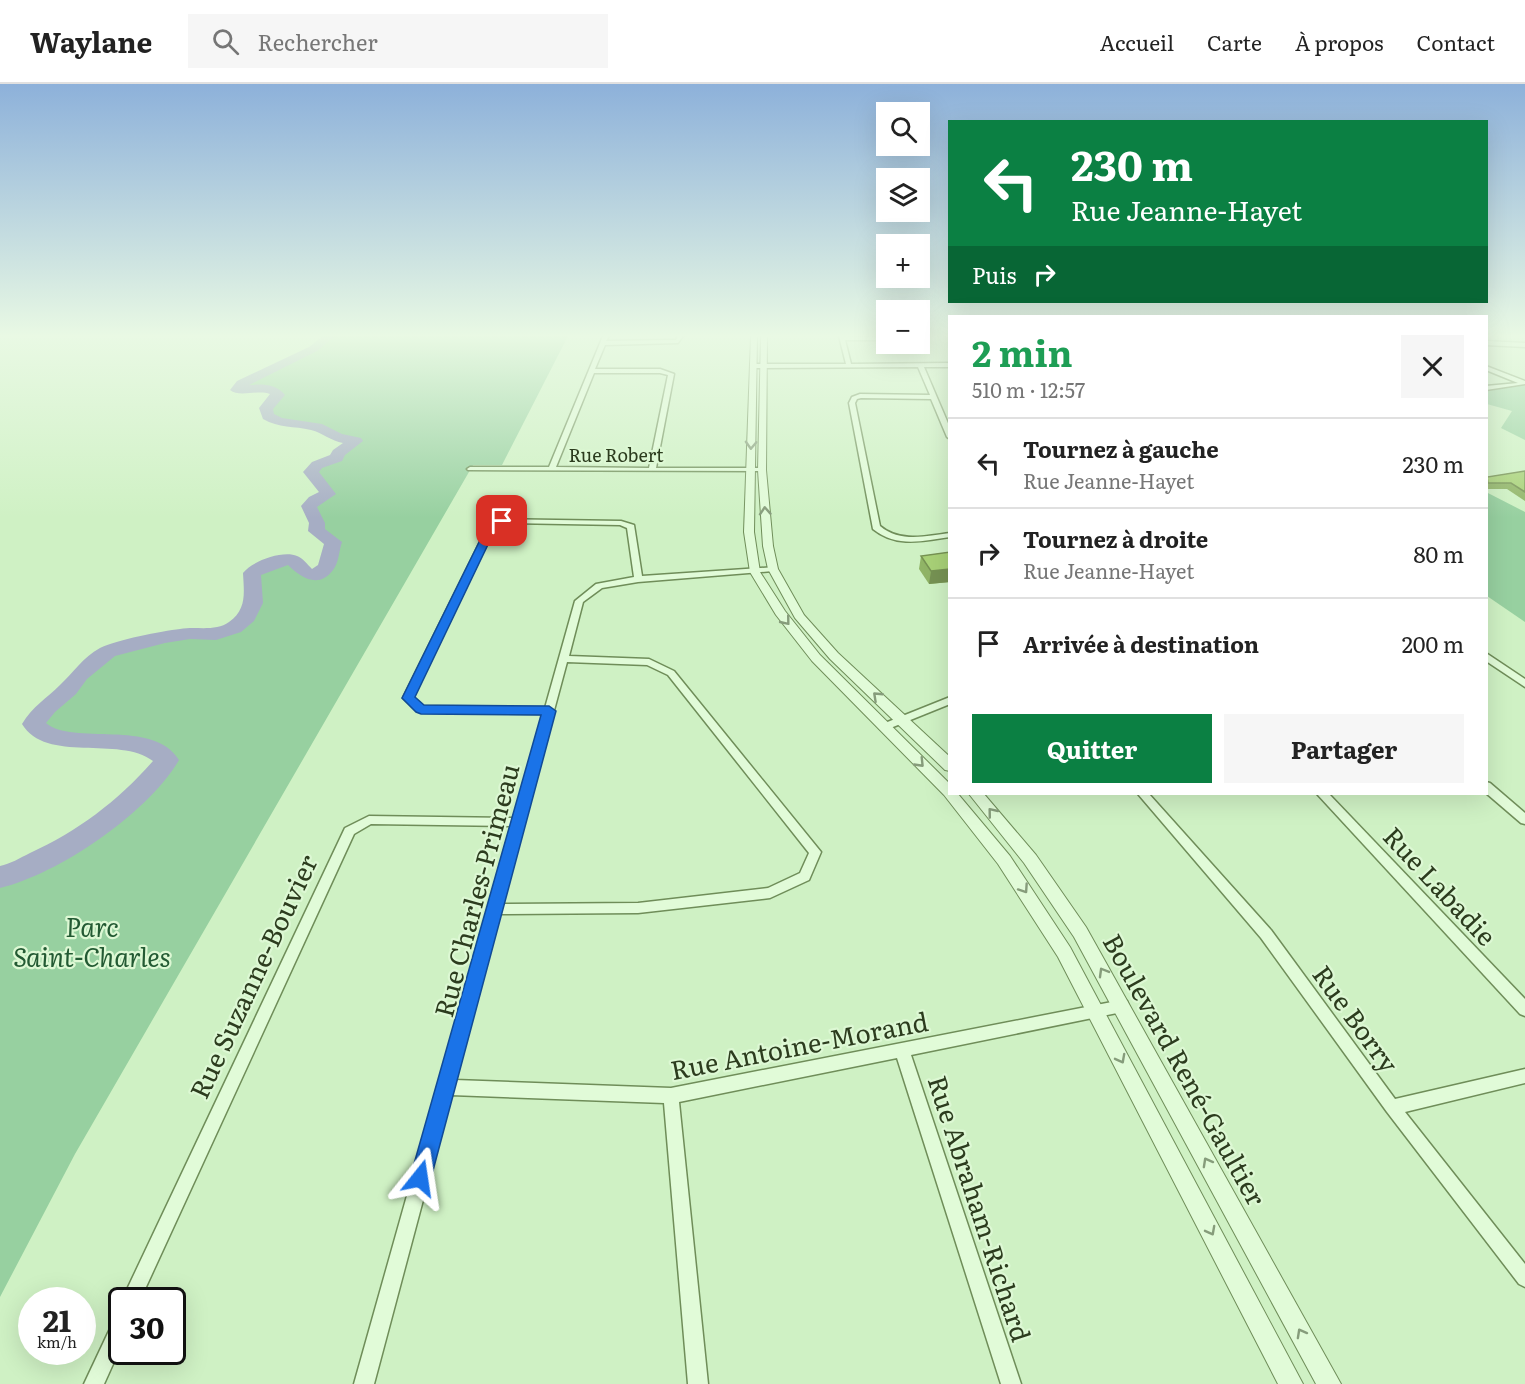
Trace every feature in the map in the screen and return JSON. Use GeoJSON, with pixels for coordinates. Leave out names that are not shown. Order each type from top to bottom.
{"type":"FeatureCollection","features":[{"type":"Feature","properties":{"kind":"street"},"geometry":{"type":"LineString","coordinates":[[552,469],[581,397]]}},
{"type":"Feature","properties":{"kind":"street"},"geometry":{"type":"LineString","coordinates":[[652,470],[667,397]]}},
{"type":"Feature","properties":{"kind":"street"},"geometry":{"type":"LineString","coordinates":[[753,397],[749,532],[755,572],[780,613],[816,658],[948,791]]}},
{"type":"Feature","properties":{"kind":"street"},"geometry":{"type":"LineString","coordinates":[[764,397],[762,470],[768,546],[773,569],[798,616],[834,656],[948,764]]}},
{"type":"Feature","properties":{"kind":"street"},"geometry":{"type":"LineString","coordinates":[[858,397],[854,398],[852,403],[876,527],[890,538],[902,540],[948,535]]}},
{"type":"Feature","properties":{"kind":"street"},"geometry":{"type":"LineString","coordinates":[[909,397],[933,397],[948,432]]}},
{"type":"Feature","properties":{"kind":"street","name":"Rue Robert"},"geometry":{"type":"LineString","coordinates":[[470,469],[762,470]]}},
{"type":"Feature","properties":{"kind":"street"},"geometry":{"type":"LineString","coordinates":[[549,711],[421,709],[408,698],[491,528],[502,521],[621,523],[631,527],[638,579]]}},
{"type":"Feature","properties":{"kind":"street","name":"Rue Charles-Primeau"},"geometry":{"type":"LineString","coordinates":[[364,1384],[579,601],[599,586],[638,579],[773,569]]}},
{"type":"Feature","properties":{"kind":"street"},"geometry":{"type":"LineString","coordinates":[[1488,657],[1520,677],[1525,684]]}},
{"type":"Feature","properties":{"kind":"street"},"geometry":{"type":"LineString","coordinates":[[494,909],[638,908],[770,893],[805,876],[815,852],[671,673],[650,662],[563,660]]}},
{"type":"Feature","properties":{"kind":"street"},"geometry":{"type":"LineString","coordinates":[[884,727],[948,701]]}},
{"type":"Feature","properties":{"kind":"street"},"geometry":{"type":"LineString","coordinates":[[1488,788],[1525,820]]}},
{"type":"Feature","properties":{"kind":"street"},"geometry":{"type":"LineString","coordinates":[[952,795],[1004,860],[1064,952],[1291,1384]]}},
{"type":"Feature","properties":{"kind":"street","name":"Boulevard René-Gaultier"},"geometry":{"type":"LineString","coordinates":[[977,795],[1030,859],[1080,932],[1329,1384]]}},
{"type":"Feature","properties":{"kind":"street","name":"Rue Borry"},"geometry":{"type":"LineString","coordinates":[[1144,795],[1266,934],[1392,1107],[1525,1278]]}},
{"type":"Feature","properties":{"kind":"street","name":"Rue Labadie"},"geometry":{"type":"LineString","coordinates":[[1324,795],[1525,1009]]}},
{"type":"Feature","properties":{"kind":"street","name":"Rue Suzanne-Bouvier"},"geometry":{"type":"LineString","coordinates":[[137,1287],[349,831],[369,820],[518,822]]}},
{"type":"Feature","properties":{"kind":"street","name":"Rue Antoine-Morand"},"geometry":{"type":"LineString","coordinates":[[446,1087],[671,1096],[902,1048],[1122,1006]]}},
{"type":"Feature","properties":{"kind":"street","name":"Rue Abraham-Richard"},"geometry":{"type":"LineString","coordinates":[[902,1048],[1011,1384]]}},
{"type":"Feature","properties":{"kind":"street"},"geometry":{"type":"LineString","coordinates":[[1392,1107],[1525,1076]]}},
{"type":"Feature","properties":{"kind":"street"},"geometry":{"type":"LineString","coordinates":[[671,1096],[698,1384]]}},
{"type":"Feature","properties":{"kind":"street"},"geometry":{"type":"LineString","coordinates":[[94,1384],[108,1353]]}},
{"type":"Feature","properties":{"kind":"green space","name":"Parc Saint-Charles"},"geometry":{"type":"Polygon","coordinates":[[[277,397],[537,397],[502,465],[473,465],[75,1154],[0,1297],[0,877],[55,853],[90,832],[123,807],[167,760],[151,748],[113,741],[77,740],[43,733],[33,724],[47,707],[69,689],[80,674],[108,652],[163,637],[190,633],[216,634],[234,628],[247,617],[254,603],[252,573],[288,560],[293,560],[307,574],[313,575],[326,568],[333,542],[316,531],[317,523],[309,506],[315,500],[328,494],[311,472],[317,465],[337,458],[338,453],[355,441],[338,438],[317,427],[279,422],[268,416],[266,408],[277,397]]]}},
{"type":"Feature","properties":{"kind":"green space"},"geometry":{"type":"Polygon","coordinates":[[[1488,397],[1525,397],[1525,440],[1501,428],[1512,411],[1488,404],[1488,397]]]}},
{"type":"Feature","properties":{"kind":"green space"},"geometry":{"type":"Polygon","coordinates":[[[1488,493],[1525,512],[1525,622],[1488,597],[1488,493]]]}},
{"type":"Feature","properties":{"kind":"building"},"geometry":{"type":"Polygon","coordinates":[[[1525,471],[1525,492],[1511,483],[1488,483],[1488,477],[1525,471]]]}},
{"type":"Feature","properties":{"kind":"building"},"geometry":{"type":"Polygon","coordinates":[[[948,552],[948,569],[931,571],[921,556],[948,552]]]}},
{"type":"Feature","properties":{"kind":"waterway"},"geometry":{"type":"LineString","coordinates":[[0,877],[54,854],[90,832],[138,793],[167,760],[151,748],[113,741],[77,740],[43,733],[33,724],[47,707],[69,689],[80,674],[108,652],[163,637],[190,633],[216,634],[234,628],[247,617],[254,603],[252,573],[267,566],[293,560],[307,574],[313,575],[326,568],[333,542],[316,531],[317,523],[309,506],[315,500],[328,494],[311,472],[317,465],[337,458],[338,453],[356,441],[338,438],[317,427],[279,422],[268,416],[266,408],[277,397]]}},
{"type":"Feature","properties":{"kind":"route"},"geometry":{"type":"LineString","coordinates":[[420,1178],[549,711],[421,709],[408,698],[491,528],[502,521]]}}]}
